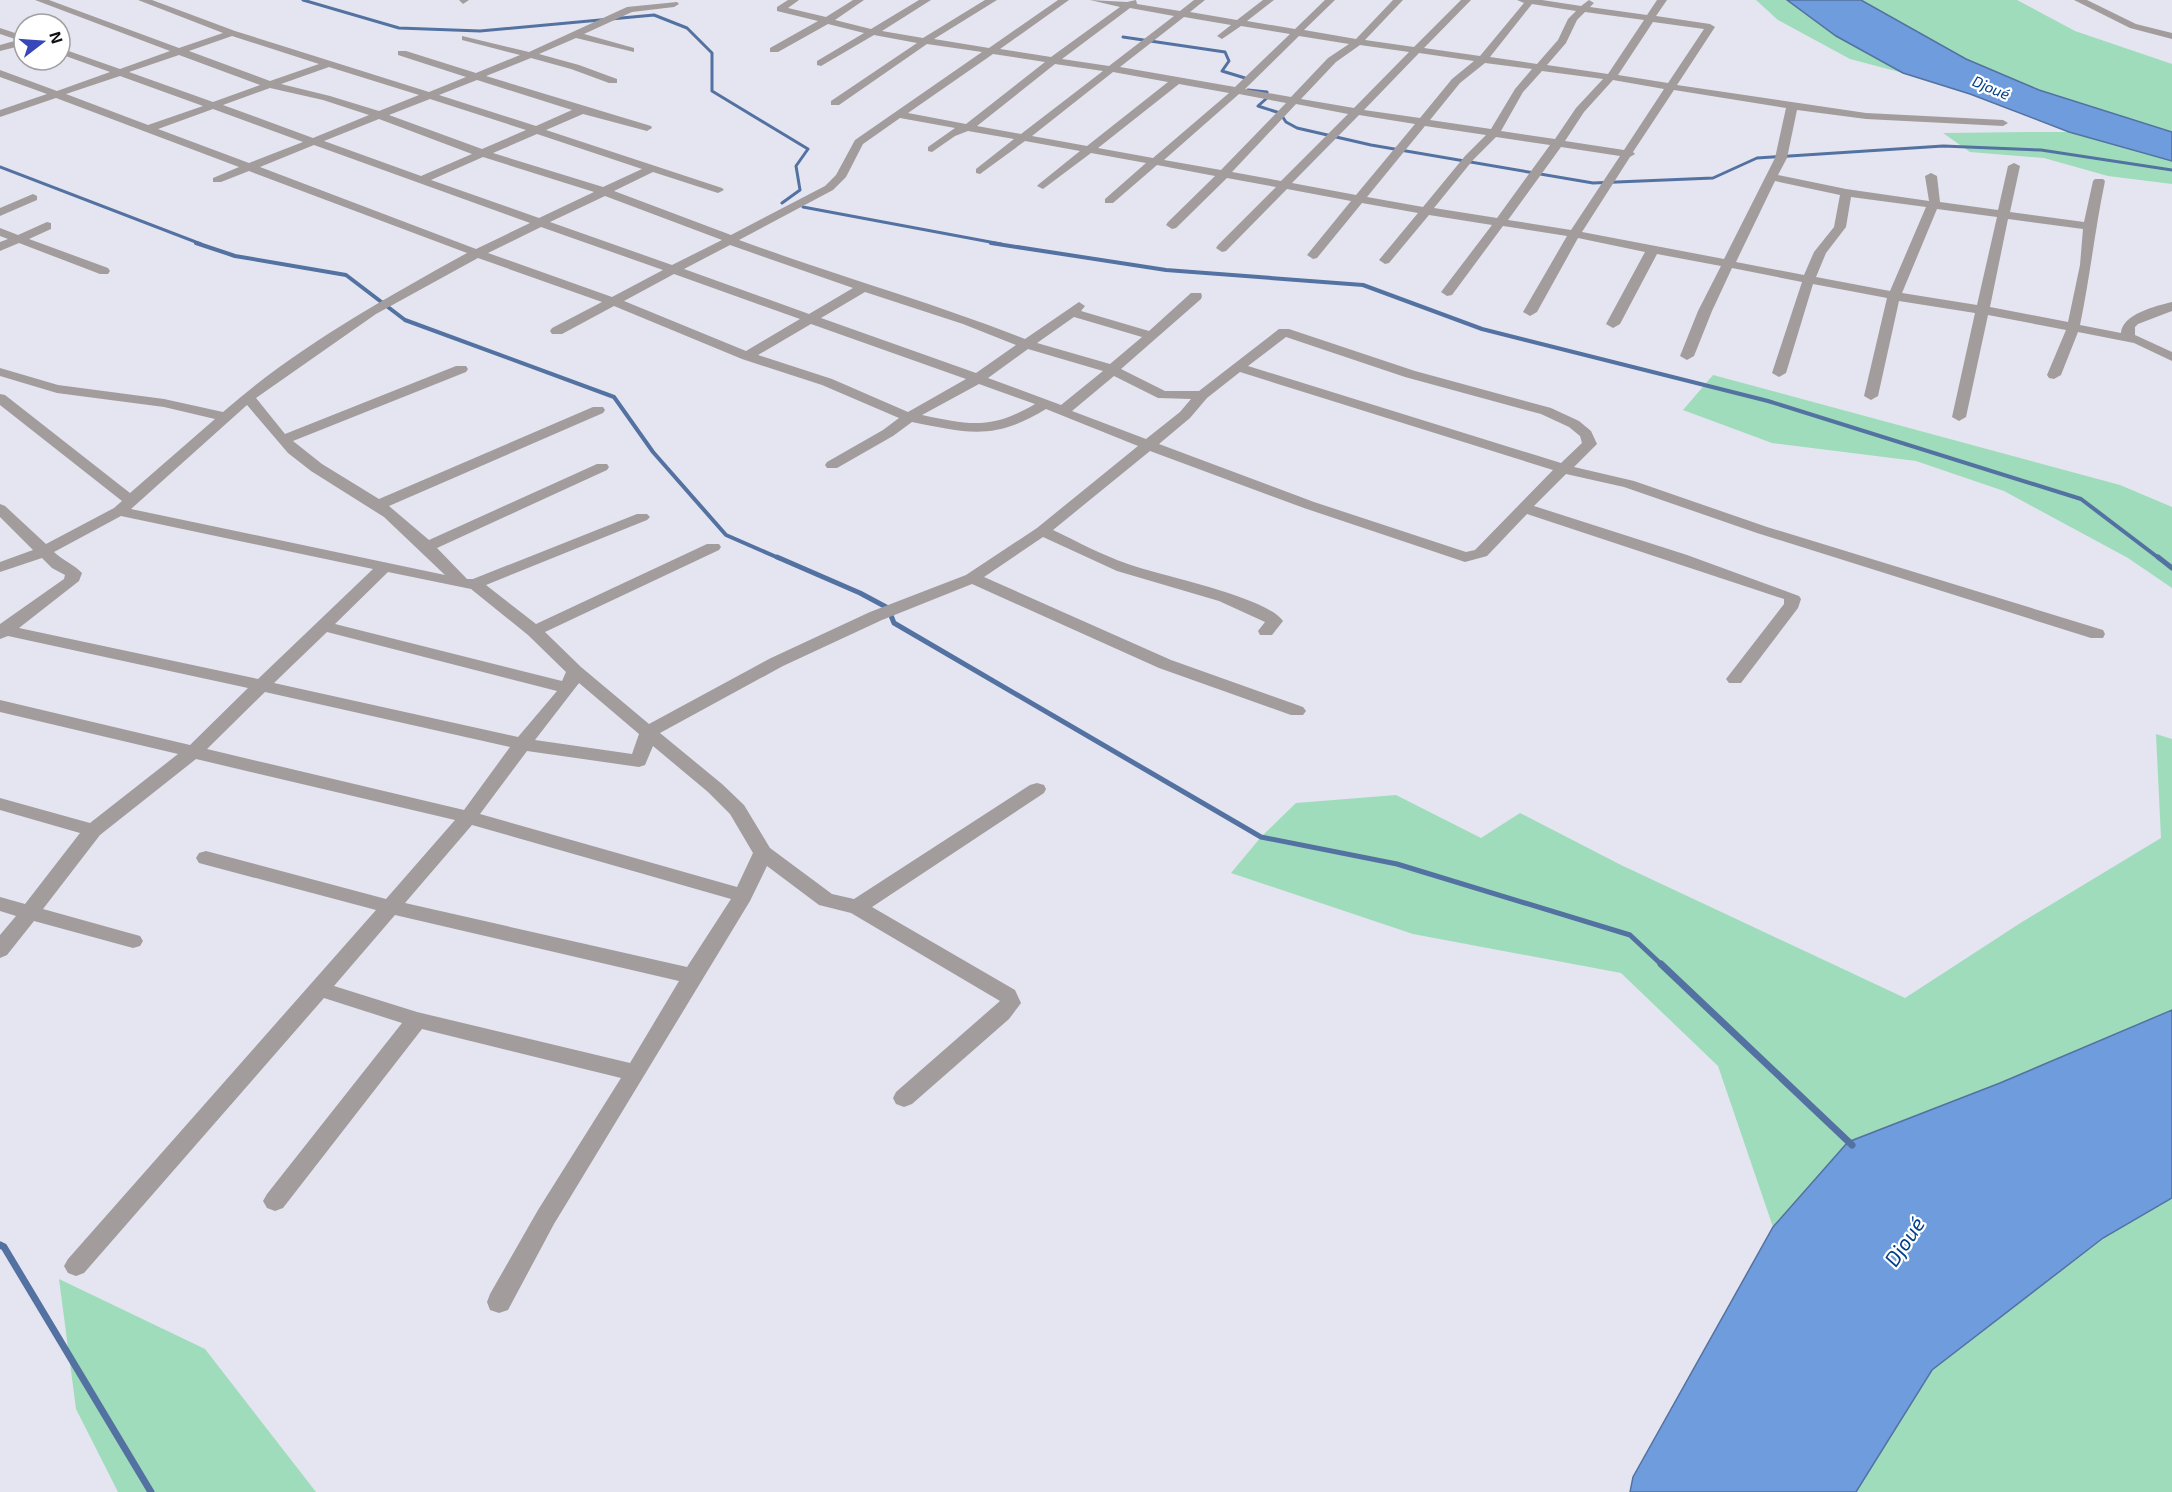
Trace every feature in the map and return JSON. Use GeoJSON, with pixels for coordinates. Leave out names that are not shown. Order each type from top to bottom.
{"type":"FeatureCollection","features":[{"type":"Feature","properties":{"kind":"street"},"geometry":{"type":"LineString","coordinates":[[40,0],[270,85],[326,98],[379,115],[481,154],[606,192],[729,239],[968,321],[1026,344],[1111,369],[1163,395],[1202,395]]}},
{"type":"Feature","properties":{"kind":"street"},"geometry":{"type":"LineString","coordinates":[[143,0],[232,33],[718,190]]}},
{"type":"Feature","properties":{"kind":"street"},"geometry":{"type":"LineString","coordinates":[[794,0],[780,9],[873,32],[1629,154]]}},
{"type":"Feature","properties":{"kind":"street"},"geometry":{"type":"LineString","coordinates":[[774,50],[859,0]]}},
{"type":"Feature","properties":{"kind":"street"},"geometry":{"type":"LineString","coordinates":[[821,63],[926,0]]}},
{"type":"Feature","properties":{"kind":"street"},"geometry":{"type":"LineString","coordinates":[[835,103],[924,41],[992,0]]}},
{"type":"Feature","properties":{"kind":"street"},"geometry":{"type":"LineString","coordinates":[[557,331],[837,182],[846,170],[854,148],[859,142],[1064,0]]}},
{"type":"Feature","properties":{"kind":"street"},"geometry":{"type":"LineString","coordinates":[[1095,0],[1133,2],[1358,42],[1673,86],[1792,106],[1866,116],[2002,123]]}},
{"type":"Feature","properties":{"kind":"street"},"geometry":{"type":"LineString","coordinates":[[980,171],[1200,0]]}},
{"type":"Feature","properties":{"kind":"street"},"geometry":{"type":"LineString","coordinates":[[1222,36],[1269,0]]}},
{"type":"Feature","properties":{"kind":"street"},"geometry":{"type":"LineString","coordinates":[[1109,201],[1237,91],[1330,0]]}},
{"type":"Feature","properties":{"kind":"street"},"geometry":{"type":"LineString","coordinates":[[1172,225],[1295,101],[1332,60],[1358,42],[1398,0]]}},
{"type":"Feature","properties":{"kind":"street"},"geometry":{"type":"LineString","coordinates":[[1222,248],[1466,0]]}},
{"type":"Feature","properties":{"kind":"street"},"geometry":{"type":"LineString","coordinates":[[1313,255],[1456,81],[1483,59],[1528,0],[1710,27],[1629,154],[1574,234],[1530,312]]}},
{"type":"Feature","properties":{"kind":"street"},"geometry":{"type":"LineString","coordinates":[[1385,260],[1469,158],[1494,133],[1519,92],[1562,41],[1574,19],[1593,0]]}},
{"type":"Feature","properties":{"kind":"street"},"geometry":{"type":"LineString","coordinates":[[1447,292],[1535,177],[1580,110],[1611,77],[1662,0]]}},
{"type":"Feature","properties":{"kind":"street"},"geometry":{"type":"LineString","coordinates":[[2079,0],[2128,24],[2172,36]]}},
{"type":"Feature","properties":{"kind":"street"},"geometry":{"type":"LineString","coordinates":[[932,149],[951,134],[970,126],[1051,62],[1133,2]]}},
{"type":"Feature","properties":{"kind":"street"},"geometry":{"type":"LineString","coordinates":[[217,180],[530,55],[630,9],[674,4]]}},
{"type":"Feature","properties":{"kind":"street"},"geometry":{"type":"LineString","coordinates":[[0,114],[232,33]]}},
{"type":"Feature","properties":{"kind":"street"},"geometry":{"type":"LineString","coordinates":[[577,35],[630,50]]}},
{"type":"Feature","properties":{"kind":"street"},"geometry":{"type":"LineString","coordinates":[[466,38],[613,81]]}},
{"type":"Feature","properties":{"kind":"street"},"geometry":{"type":"LineString","coordinates":[[402,53],[646,128]]}},
{"type":"Feature","properties":{"kind":"street"},"geometry":{"type":"LineString","coordinates":[[2,631],[522,744],[639,761],[649,731],[777,662],[876,616],[972,578],[1042,531],[1146,444],[1185,415],[1202,395],[1284,332],[1410,374],[1546,411],[1574,424],[1586,434],[1590,444],[1545,486],[1481,553],[1465,557],[1309,505],[1146,444],[1062,412],[1046,403],[72,55]]}},
{"type":"Feature","properties":{"kind":"street"},"geometry":{"type":"LineString","coordinates":[[148,129],[330,63]]}},
{"type":"Feature","properties":{"kind":"street"},"geometry":{"type":"LineString","coordinates":[[0,73],[477,253],[612,301],[747,356],[827,382],[909,417],[969,429],[986,428],[1020,419],[1046,403]]}},
{"type":"Feature","properties":{"kind":"street"},"geometry":{"type":"LineString","coordinates":[[1043,186],[1177,80]]}},
{"type":"Feature","properties":{"kind":"street"},"geometry":{"type":"LineString","coordinates":[[1687,356],[1705,311],[1730,265],[1781,158],[1792,106]]}},
{"type":"Feature","properties":{"kind":"street"},"geometry":{"type":"LineString","coordinates":[[421,180],[582,110]]}},
{"type":"Feature","properties":{"kind":"street"},"geometry":{"type":"LineString","coordinates":[[900,115],[1427,211],[1574,234],[1894,296],[1983,310],[2138,340],[2172,357]]}},
{"type":"Feature","properties":{"kind":"street"},"geometry":{"type":"LineString","coordinates":[[1959,417],[2014,166]]}},
{"type":"Feature","properties":{"kind":"street"},"geometry":{"type":"LineString","coordinates":[[0,567],[43,552],[119,511],[248,397],[371,311],[477,253],[652,168]]}},
{"type":"Feature","properties":{"kind":"street"},"geometry":{"type":"LineString","coordinates":[[1871,396],[1894,296],[1935,200],[1931,176]]}},
{"type":"Feature","properties":{"kind":"street"},"geometry":{"type":"LineString","coordinates":[[1771,177],[1846,193],[2090,226]]}},
{"type":"Feature","properties":{"kind":"street"},"geometry":{"type":"LineString","coordinates":[[2054,375],[2073,328],[2086,265],[2090,226],[2099,181]]}},
{"type":"Feature","properties":{"kind":"street"},"geometry":{"type":"LineString","coordinates":[[1779,373],[1797,307],[1821,249],[1834,236],[1842,221],[1846,193]]}},
{"type":"Feature","properties":{"kind":"street"},"geometry":{"type":"LineString","coordinates":[[0,212],[33,198]]}},
{"type":"Feature","properties":{"kind":"street"},"geometry":{"type":"LineString","coordinates":[[0,248],[47,226]]}},
{"type":"Feature","properties":{"kind":"street"},"geometry":{"type":"LineString","coordinates":[[0,232],[105,272]]}},
{"type":"Feature","properties":{"kind":"street"},"geometry":{"type":"LineString","coordinates":[[1613,324],[1653,249]]}},
{"type":"Feature","properties":{"kind":"street"},"geometry":{"type":"LineString","coordinates":[[747,356],[864,287]]}},
{"type":"Feature","properties":{"kind":"street"},"geometry":{"type":"LineString","coordinates":[[1062,412],[1153,336],[1196,296]]}},
{"type":"Feature","properties":{"kind":"street"},"geometry":{"type":"LineString","coordinates":[[2129,339],[2128,324],[2172,306]]}},
{"type":"Feature","properties":{"kind":"street"},"geometry":{"type":"LineString","coordinates":[[832,465],[888,433],[909,417],[977,379],[1076,309],[1153,336]]}},
{"type":"Feature","properties":{"kind":"street"},"geometry":{"type":"LineString","coordinates":[[1240,368],[1564,469],[1629,484],[1762,530],[2097,634]]}},
{"type":"Feature","properties":{"kind":"street"},"geometry":{"type":"LineString","coordinates":[[283,440],[460,369]]}},
{"type":"Feature","properties":{"kind":"street"},"geometry":{"type":"LineString","coordinates":[[0,372],[57,389],[164,403],[226,417]]}},
{"type":"Feature","properties":{"kind":"street"},"geometry":{"type":"LineString","coordinates":[[248,397],[283,440],[338,483],[378,505],[469,583],[534,631],[571,680],[649,731],[715,788],[737,810],[763,853],[826,900],[857,907],[1008,996],[1011,1003],[904,1098]]}},
{"type":"Feature","properties":{"kind":"street"},"geometry":{"type":"LineString","coordinates":[[0,398],[130,500]]}},
{"type":"Feature","properties":{"kind":"street"},"geometry":{"type":"LineString","coordinates":[[378,505],[598,410]]}},
{"type":"Feature","properties":{"kind":"street"},"geometry":{"type":"LineString","coordinates":[[428,546],[602,467]]}},
{"type":"Feature","properties":{"kind":"street"},"geometry":{"type":"LineString","coordinates":[[1526,508],[1790,596],[1793,599],[1792,605],[1735,679]]}},
{"type":"Feature","properties":{"kind":"street"},"geometry":{"type":"LineString","coordinates":[[0,509],[58,565],[75,573],[71,581],[2,631]]}},
{"type":"Feature","properties":{"kind":"street"},"geometry":{"type":"LineString","coordinates":[[119,511],[469,583],[642,517]]}},
{"type":"Feature","properties":{"kind":"street"},"geometry":{"type":"LineString","coordinates":[[1042,531],[1133,571],[1261,611],[1275,621],[1266,631]]}},
{"type":"Feature","properties":{"kind":"street"},"geometry":{"type":"LineString","coordinates":[[534,631],[713,547]]}},
{"type":"Feature","properties":{"kind":"street"},"geometry":{"type":"LineString","coordinates":[[0,950],[31,913],[93,830],[193,752],[384,567]]}},
{"type":"Feature","properties":{"kind":"street"},"geometry":{"type":"LineString","coordinates":[[972,578],[1165,664],[1297,711]]}},
{"type":"Feature","properties":{"kind":"street"},"geometry":{"type":"LineString","coordinates":[[324,626],[571,680]]}},
{"type":"Feature","properties":{"kind":"street"},"geometry":{"type":"LineString","coordinates":[[75,1266],[320,989],[468,817],[571,680]]}},
{"type":"Feature","properties":{"kind":"street"},"geometry":{"type":"LineString","coordinates":[[0,706],[468,817],[743,896]]}},
{"type":"Feature","properties":{"kind":"street"},"geometry":{"type":"LineString","coordinates":[[857,907],[1037,789]]}},
{"type":"Feature","properties":{"kind":"street"},"geometry":{"type":"LineString","coordinates":[[0,804],[93,830]]}},
{"type":"Feature","properties":{"kind":"street"},"geometry":{"type":"LineString","coordinates":[[499,1302],[546,1217],[743,896],[763,853]]}},
{"type":"Feature","properties":{"kind":"street"},"geometry":{"type":"LineString","coordinates":[[206,858],[391,907],[692,976]]}},
{"type":"Feature","properties":{"kind":"street"},"geometry":{"type":"LineString","coordinates":[[0,904],[133,941]]}},
{"type":"Feature","properties":{"kind":"street"},"geometry":{"type":"LineString","coordinates":[[320,989],[417,1020],[636,1073]]}},
{"type":"Feature","properties":{"kind":"street"},"geometry":{"type":"LineString","coordinates":[[275,1201],[417,1020]]}},
{"type":"Feature","properties":{"kind":"green space"},"geometry":{"type":"Polygon","coordinates":[[[1756,0],[1787,0],[1836,36],[1903,73],[1850,59],[1778,20],[1756,0]]]}},
{"type":"Feature","properties":{"kind":"green space"},"geometry":{"type":"Polygon","coordinates":[[[1861,0],[2017,0],[2075,31],[2172,64],[2172,132],[2039,90],[1966,59],[1861,0]]]}},
{"type":"Feature","properties":{"kind":"green space"},"geometry":{"type":"Polygon","coordinates":[[[2069,132],[2172,161],[2172,184],[2108,176],[2044,158],[1970,152],[1943,133],[2069,132]]]}},
{"type":"Feature","properties":{"kind":"green space"},"geometry":{"type":"Polygon","coordinates":[[[1713,375],[2120,485],[2172,507],[2172,588],[2128,558],[2004,491],[1916,461],[1772,443],[1683,410],[1713,375]]]}},
{"type":"Feature","properties":{"kind":"green space"},"geometry":{"type":"Polygon","coordinates":[[[2156,734],[2172,739],[2172,1010],[2000,1083],[1848,1142],[1773,1227],[1718,1066],[1621,973],[1413,934],[1231,873],[1261,837],[1296,803],[1396,795],[1481,838],[1520,813],[1621,865],[1905,998],[2022,922],[2161,838],[2156,734]]]}},
{"type":"Feature","properties":{"kind":"green space"},"geometry":{"type":"Polygon","coordinates":[[[2172,1198],[2172,1492],[1856,1492],[1932,1370],[2103,1238],[2172,1198]]]}},
{"type":"Feature","properties":{"kind":"green space"},"geometry":{"type":"Polygon","coordinates":[[[59,1279],[205,1349],[316,1492],[118,1492],[76,1409],[59,1279]]]}},
{"type":"Feature","properties":{"kind":"water","name":"Djoué"},"geometry":{"type":"Polygon","coordinates":[[[1787,0],[1861,0],[1966,59],[2039,90],[2172,132],[2172,161],[2069,132],[1970,94],[1903,73],[1836,36],[1787,0]]]}},
{"type":"Feature","properties":{"kind":"water","name":"Djoué"},"geometry":{"type":"Polygon","coordinates":[[[2172,1010],[2172,1198],[2103,1238],[1932,1370],[1856,1492],[1630,1492],[1633,1477],[1773,1227],[1848,1142],[2000,1083],[2172,1010]]]}},
{"type":"Feature","properties":{"kind":"waterway"},"geometry":{"type":"LineString","coordinates":[[303,0],[399,28],[480,31],[654,15],[687,28],[712,53],[712,91],[808,149],[796,166],[800,190],[782,203]]}},
{"type":"Feature","properties":{"kind":"waterway"},"geometry":{"type":"LineString","coordinates":[[1123,37],[1225,52],[1229,61],[1222,71],[1245,78],[1244,82]]}},
{"type":"Feature","properties":{"kind":"waterway"},"geometry":{"type":"LineString","coordinates":[[1248,90],[1267,92],[1267,98],[1258,106],[1280,113],[1286,122],[1297,128],[1371,145],[1593,183],[1713,178],[1757,158],[1943,146],[2041,150],[2172,170]]}},
{"type":"Feature","properties":{"kind":"waterway"},"geometry":{"type":"LineString","coordinates":[[0,167],[201,244]]}},
{"type":"Feature","properties":{"kind":"waterway"},"geometry":{"type":"LineString","coordinates":[[803,207],[1001,244]]}},
{"type":"Feature","properties":{"kind":"waterway"},"geometry":{"type":"LineString","coordinates":[[196,243],[235,256],[346,275],[405,320],[614,397],[653,452],[726,535],[781,559]]}},
{"type":"Feature","properties":{"kind":"waterway"},"geometry":{"type":"LineString","coordinates":[[991,243],[1166,270],[1363,285],[1482,329],[1768,401],[2081,499],[2160,559]]}},
{"type":"Feature","properties":{"kind":"waterway"},"geometry":{"type":"LineString","coordinates":[[777,557],[860,593],[888,608],[894,623],[1261,837],[1397,864],[1630,935],[1663,966]]}},
{"type":"Feature","properties":{"kind":"waterway"},"geometry":{"type":"LineString","coordinates":[[2158,557],[2172,568]]}},
{"type":"Feature","properties":{"kind":"waterway"},"geometry":{"type":"LineString","coordinates":[[1661,964],[1852,1145]]}},
{"type":"Feature","properties":{"kind":"waterway"},"geometry":{"type":"LineString","coordinates":[[0,1245],[4,1247],[151,1492]]}}]}
